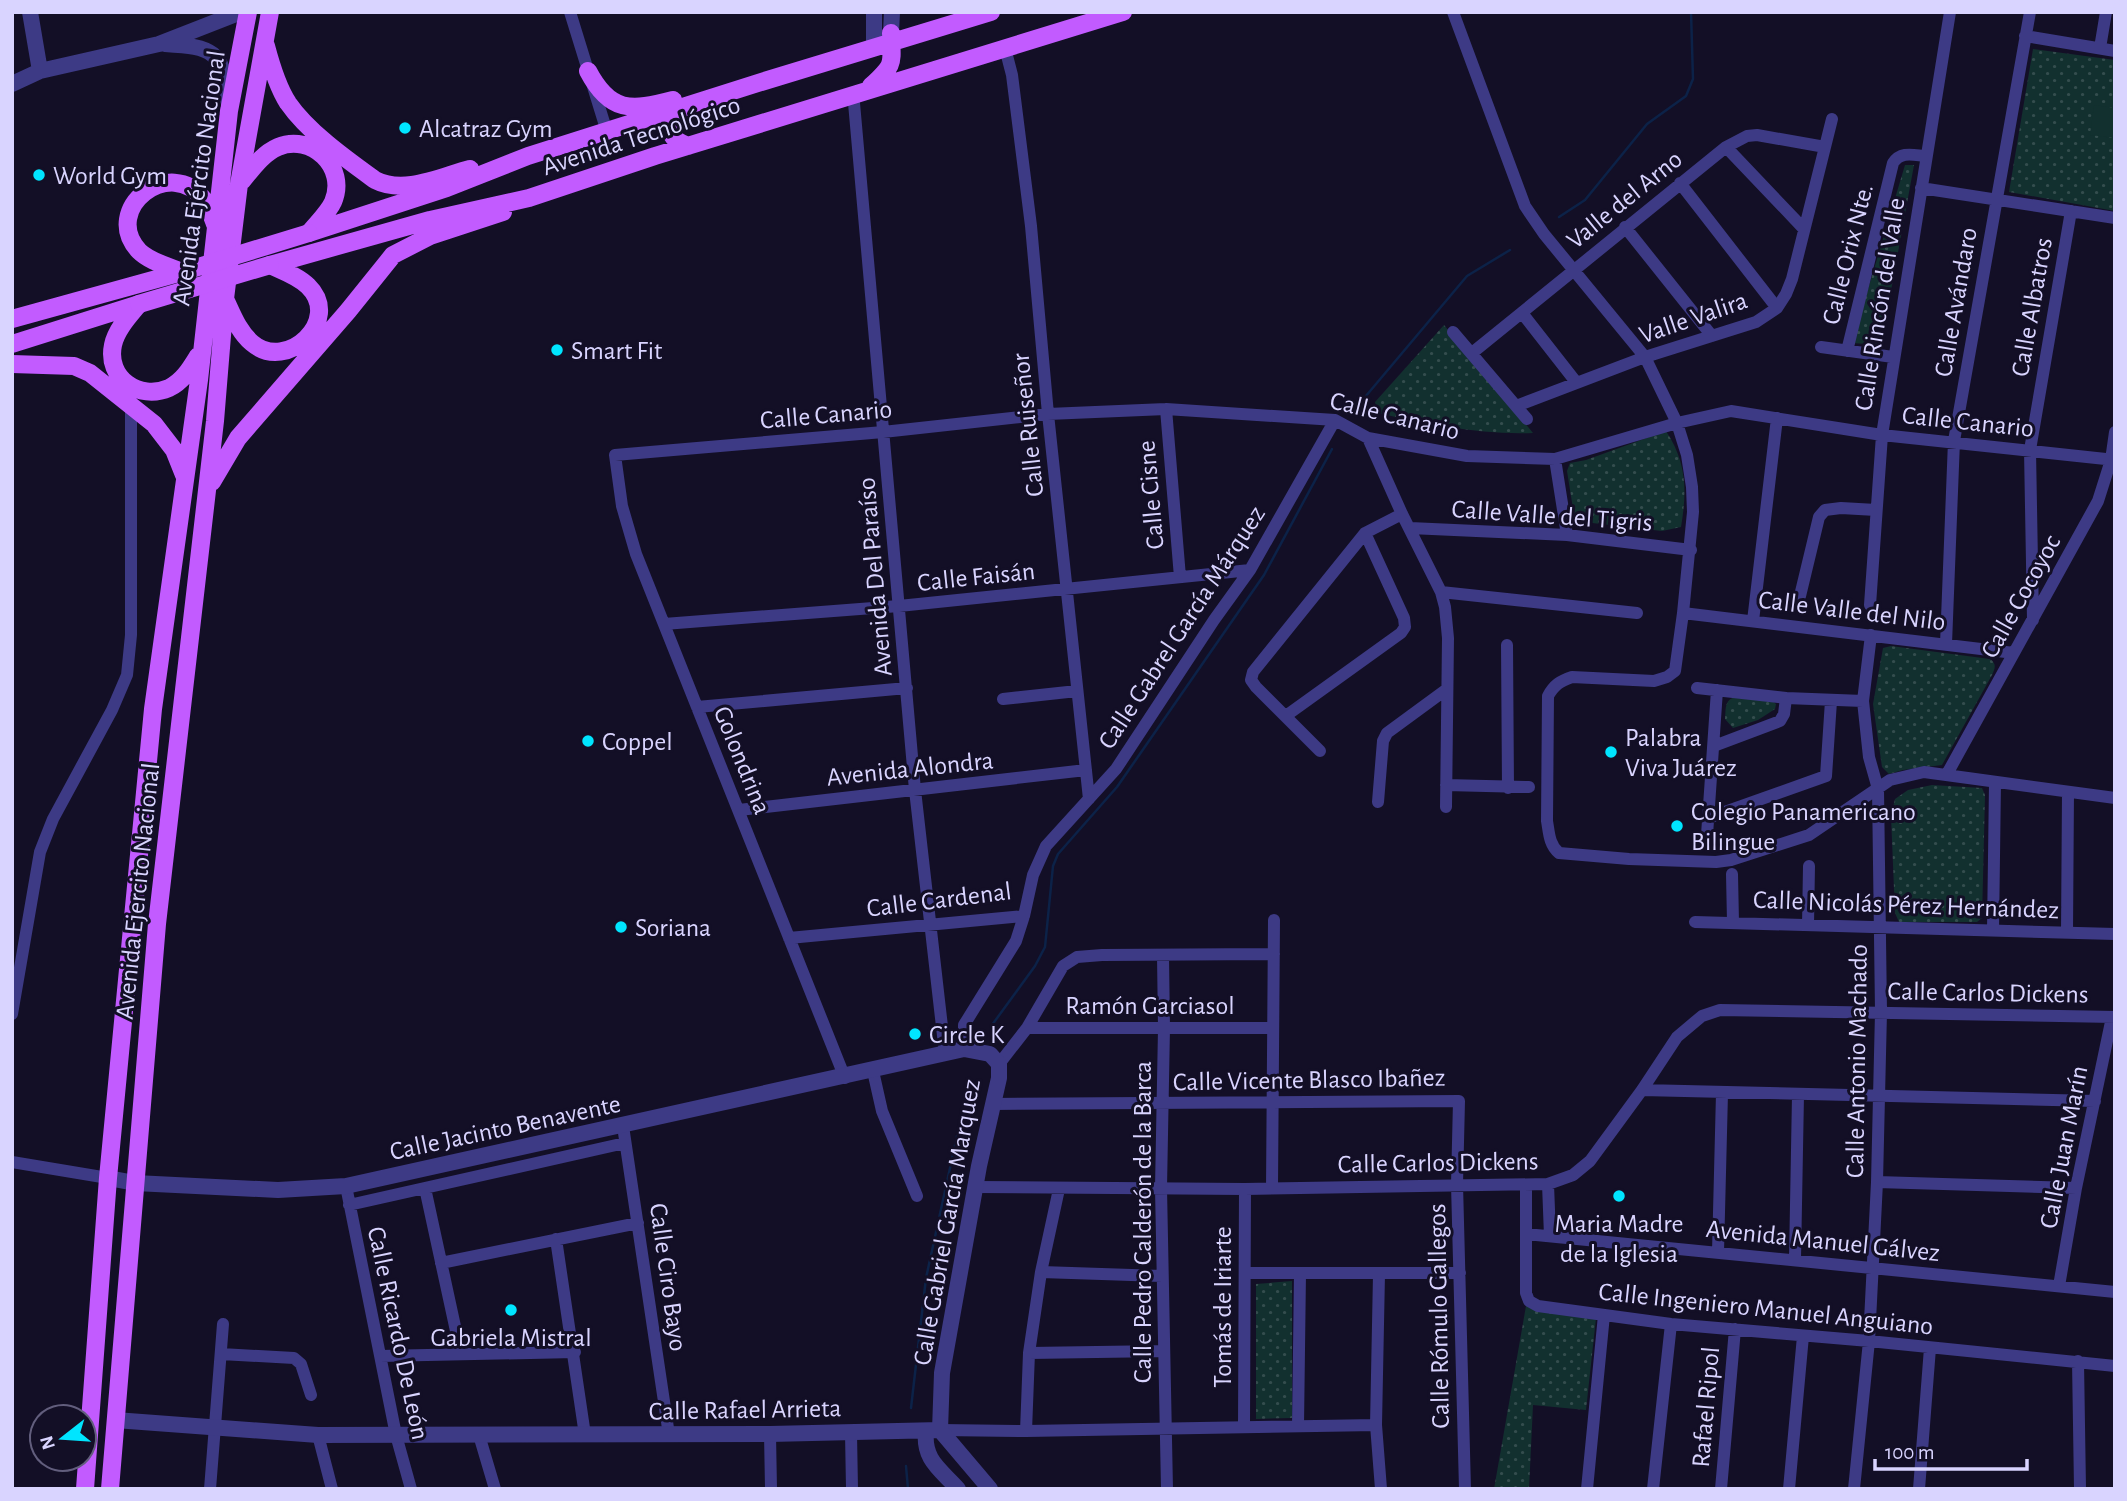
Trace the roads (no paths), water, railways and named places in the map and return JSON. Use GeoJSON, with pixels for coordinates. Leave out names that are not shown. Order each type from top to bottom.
{"type":"FeatureCollection","features":[{"type":"Feature","properties":{"kind":"main road","name":"Avenida Ejército Nacional"},"geometry":{"type":"LineString","coordinates":[[202,351],[229,111],[248,12]]}},
{"type":"Feature","properties":{"kind":"main road","name":"Avenida Ejército Nacional"},"geometry":{"type":"LineString","coordinates":[[225,299],[239,184],[270,12]]}},
{"type":"Feature","properties":{"kind":"main road","name":"Avenida Tecnológico"},"geometry":{"type":"LineString","coordinates":[[12,319],[309,233],[447,188],[528,156],[885,41],[991,12]]}},
{"type":"Feature","properties":{"kind":"main road","name":"Avenida Tecnológico"},"geometry":{"type":"LineString","coordinates":[[12,344],[270,265],[430,220],[529,198],[688,146],[1123,12]]}},
{"type":"Feature","properties":{"kind":"main road"},"geometry":{"type":"LineString","coordinates":[[857,94],[886,74],[891,65],[885,41]]}},
{"type":"Feature","properties":{"kind":"main road"},"geometry":{"type":"LineString","coordinates":[[264,42],[280,88],[301,119],[360,169],[384,185],[413,185],[482,165],[528,156]]}},
{"type":"Feature","properties":{"kind":"main road"},"geometry":{"type":"LineString","coordinates":[[588,71],[604,97],[612,103],[639,108],[703,92],[758,83]]}},
{"type":"Feature","properties":{"kind":"main road"},"geometry":{"type":"LineString","coordinates":[[683,108],[673,125],[671,135],[674,140],[688,146]]}},
{"type":"Feature","properties":{"kind":"main road"},"geometry":{"type":"LineString","coordinates":[[239,184],[267,153],[276,148],[300,143],[313,147],[326,158],[332,169],[336,190],[327,212],[309,233]]}},
{"type":"Feature","properties":{"kind":"main road"},"geometry":{"type":"LineString","coordinates":[[183,271],[146,257],[132,240],[128,219],[138,198],[155,186],[169,182],[183,184],[203,199],[216,226]]}},
{"type":"Feature","properties":{"kind":"main road"},"geometry":{"type":"LineString","coordinates":[[207,492],[238,438],[393,255],[430,236],[502,213],[529,198]]}},
{"type":"Feature","properties":{"kind":"main road"},"geometry":{"type":"LineString","coordinates":[[225,299],[244,335],[261,350],[281,353],[305,341],[316,327],[318,313],[314,293],[300,279],[270,265]]}},
{"type":"Feature","properties":{"kind":"main road","name":"Avenida Ejercito Nacional"},"geometry":{"type":"LineString","coordinates":[[110,1489],[156,937],[207,492],[225,299]]}},
{"type":"Feature","properties":{"kind":"main road"},"geometry":{"type":"LineString","coordinates":[[139,304],[126,319],[113,344],[112,357],[116,370],[120,379],[128,386],[148,392],[170,387],[187,374],[202,351]]}},
{"type":"Feature","properties":{"kind":"main road","name":"Avenida Ejercito Nacional"},"geometry":{"type":"LineString","coordinates":[[85,1489],[108,1178],[153,709],[202,351]]}},
{"type":"Feature","properties":{"kind":"main road"},"geometry":{"type":"LineString","coordinates":[[12,364],[74,366],[90,373],[155,424],[181,464],[185,480]]}},
{"type":"Feature","properties":{"kind":"main road"},"geometry":{"type":"LineString","coordinates":[[174,559],[181,582],[177,626],[180,634],[190,641]]}},
{"type":"Feature","properties":{"kind":"street"},"geometry":{"type":"LineString","coordinates":[[30,12],[40,71]]}},
{"type":"Feature","properties":{"kind":"street"},"geometry":{"type":"LineString","coordinates":[[12,84],[40,71],[159,44],[241,12]]}},
{"type":"Feature","properties":{"kind":"street"},"geometry":{"type":"LineString","coordinates":[[570,12],[607,132]]}},
{"type":"Feature","properties":{"kind":"street"},"geometry":{"type":"LineString","coordinates":[[874,12],[885,41]]}},
{"type":"Feature","properties":{"kind":"street"},"geometry":{"type":"LineString","coordinates":[[885,41],[892,12]]}},
{"type":"Feature","properties":{"kind":"street"},"geometry":{"type":"LineString","coordinates":[[1452,12],[1525,206],[1544,234],[1645,357],[1676,423],[1692,487],[1690,550],[1675,671],[1661,680],[1572,677],[1561,680],[1548,696],[1547,821],[1551,840],[1559,853],[1640,860],[1731,860],[1809,835],[1890,780],[1924,772],[2115,798]]}},
{"type":"Feature","properties":{"kind":"street","name":"Calle Rincón del Valle"},"geometry":{"type":"LineString","coordinates":[[1870,605],[1882,435],[1950,12]]}},
{"type":"Feature","properties":{"kind":"street","name":"Calle Avándaro"},"geometry":{"type":"LineString","coordinates":[[1946,644],[1954,441],[2030,12]]}},
{"type":"Feature","properties":{"kind":"street"},"geometry":{"type":"LineString","coordinates":[[2100,48],[2106,12]]}},
{"type":"Feature","properties":{"kind":"street"},"geometry":{"type":"LineString","coordinates":[[2025,36],[2115,51]]}},
{"type":"Feature","properties":{"kind":"street"},"geometry":{"type":"LineString","coordinates":[[159,44],[204,48],[213,55],[221,64],[226,79],[229,111]]}},
{"type":"Feature","properties":{"kind":"street","name":"Calle Ruiseñor"},"geometry":{"type":"LineString","coordinates":[[1005,48],[1012,75],[1031,226],[1089,799]]}},
{"type":"Feature","properties":{"kind":"street","name":"Avenida Del Paraíso"},"geometry":{"type":"LineString","coordinates":[[857,94],[854,103],[915,790],[945,1053]]}},
{"type":"Feature","properties":{"kind":"street","name":"Valle Valira"},"geometry":{"type":"LineString","coordinates":[[1516,406],[1645,357],[1756,322],[1777,308],[1792,279],[1832,119]]}},
{"type":"Feature","properties":{"kind":"street","name":"Valle del Arno"},"geometry":{"type":"LineString","coordinates":[[1472,354],[1625,226],[1726,147],[1747,135],[1757,135],[1825,147]]}},
{"type":"Feature","properties":{"kind":"street"},"geometry":{"type":"LineString","coordinates":[[1726,147],[1804,229]]}},
{"type":"Feature","properties":{"kind":"street","name":"Calle Orix Nte."},"geometry":{"type":"LineString","coordinates":[[1847,351],[1894,163],[1905,154],[1926,156]]}},
{"type":"Feature","properties":{"kind":"street"},"geometry":{"type":"LineString","coordinates":[[1680,183],[1777,308]]}},
{"type":"Feature","properties":{"kind":"street"},"geometry":{"type":"LineString","coordinates":[[1921,188],[2115,218]]}},
{"type":"Feature","properties":{"kind":"street","name":"Calle Albatros"},"geometry":{"type":"LineString","coordinates":[[2033,620],[2030,450],[2071,211]]}},
{"type":"Feature","properties":{"kind":"street"},"geometry":{"type":"LineString","coordinates":[[1625,226],[1712,336]]}},
{"type":"Feature","properties":{"kind":"street"},"geometry":{"type":"LineString","coordinates":[[1522,313],[1576,382]]}},
{"type":"Feature","properties":{"kind":"street"},"geometry":{"type":"LineString","coordinates":[[1453,332],[1527,419]]}},
{"type":"Feature","properties":{"kind":"street","name":"Calle Orix Nte."},"geometry":{"type":"LineString","coordinates":[[1821,347],[1893,357]]}},
{"type":"Feature","properties":{"kind":"street"},"geometry":{"type":"LineString","coordinates":[[12,1014],[40,852],[53,819],[112,709],[127,675],[131,635],[131,405]]}},
{"type":"Feature","properties":{"kind":"street","name":"Calle Canario"},"geometry":{"type":"LineString","coordinates":[[615,455],[883,432],[1048,414],[1166,409],[1335,420],[1368,438],[1467,456],[1555,459],[1676,423],[1731,411],[1882,435],[2113,460]]}},
{"type":"Feature","properties":{"kind":"street","name":"Calle Cisne"},"geometry":{"type":"LineString","coordinates":[[1166,409],[1180,577]]}},
{"type":"Feature","properties":{"kind":"street"},"geometry":{"type":"LineString","coordinates":[[1753,621],[1777,418]]}},
{"type":"Feature","properties":{"kind":"street","name":"Calle Gabrel García Márquez"},"geometry":{"type":"LineString","coordinates":[[1046,846],[1116,769],[1206,631],[1250,570],[1335,420]]}},
{"type":"Feature","properties":{"kind":"street","name":"Calle Cocoyoc"},"geometry":{"type":"LineString","coordinates":[[1947,774],[2098,501],[2113,460],[2115,432]]}},
{"type":"Feature","properties":{"kind":"street"},"geometry":{"type":"LineString","coordinates":[[1368,438],[1441,592],[1447,621],[1446,807]]}},
{"type":"Feature","properties":{"kind":"street","name":"Golondrina"},"geometry":{"type":"LineString","coordinates":[[615,455],[628,528],[845,1078]]}},
{"type":"Feature","properties":{"kind":"street"},"geometry":{"type":"LineString","coordinates":[[1555,459],[1567,535]]}},
{"type":"Feature","properties":{"kind":"street"},"geometry":{"type":"LineString","coordinates":[[1800,596],[1819,517],[1825,510],[1876,510]]}},
{"type":"Feature","properties":{"kind":"street"},"geometry":{"type":"LineString","coordinates":[[1320,751],[1251,680],[1253,672],[1365,533],[1402,514]]}},
{"type":"Feature","properties":{"kind":"street","name":"Calle Valle del Tigris"},"geometry":{"type":"LineString","coordinates":[[1410,528],[1567,535],[1690,550]]}},
{"type":"Feature","properties":{"kind":"street"},"geometry":{"type":"LineString","coordinates":[[1287,715],[1401,633],[1405,627],[1404,618],[1365,533]]}},
{"type":"Feature","properties":{"kind":"street","name":"Calle Faisán"},"geometry":{"type":"LineString","coordinates":[[664,624],[899,606],[1250,570]]}},
{"type":"Feature","properties":{"kind":"street"},"geometry":{"type":"LineString","coordinates":[[1441,592],[1637,613]]}},
{"type":"Feature","properties":{"kind":"street","name":"Calle Valle del Nilo"},"geometry":{"type":"LineString","coordinates":[[1684,613],[2014,653]]}},
{"type":"Feature","properties":{"kind":"street","name":"Calle Antonio Machado"},"geometry":{"type":"LineString","coordinates":[[1854,1489],[1869,1340],[1877,1182],[1881,1012],[1878,789],[1869,757],[1863,701],[1871,635]]}},
{"type":"Feature","properties":{"kind":"street"},"geometry":{"type":"LineString","coordinates":[[1507,646],[1508,788]]}},
{"type":"Feature","properties":{"kind":"street"},"geometry":{"type":"LineString","coordinates":[[697,707],[907,688]]}},
{"type":"Feature","properties":{"kind":"street"},"geometry":{"type":"LineString","coordinates":[[1697,688],[1786,698],[1863,701]]}},
{"type":"Feature","properties":{"kind":"street"},"geometry":{"type":"LineString","coordinates":[[1378,802],[1383,741],[1387,733],[1447,689]]}},
{"type":"Feature","properties":{"kind":"street"},"geometry":{"type":"LineString","coordinates":[[1707,835],[1717,690]]}},
{"type":"Feature","properties":{"kind":"street"},"geometry":{"type":"LineString","coordinates":[[1003,699],[1077,691]]}},
{"type":"Feature","properties":{"kind":"street"},"geometry":{"type":"LineString","coordinates":[[1714,746],[1780,720],[1784,714],[1786,698]]}},
{"type":"Feature","properties":{"kind":"street"},"geometry":{"type":"LineString","coordinates":[[1708,818],[1831,776],[1831,701]]}},
{"type":"Feature","properties":{"kind":"street","name":"Avenida Alondra"},"geometry":{"type":"LineString","coordinates":[[739,810],[1086,770]]}},
{"type":"Feature","properties":{"kind":"street"},"geometry":{"type":"LineString","coordinates":[[1993,930],[1995,783]]}},
{"type":"Feature","properties":{"kind":"street"},"geometry":{"type":"LineString","coordinates":[[1446,785],[1529,787]]}},
{"type":"Feature","properties":{"kind":"street"},"geometry":{"type":"LineString","coordinates":[[2067,932],[2068,792]]}},
{"type":"Feature","properties":{"kind":"street","name":"Calle Cardenal"},"geometry":{"type":"LineString","coordinates":[[789,938],[1024,916],[1033,875],[1046,846]]}},
{"type":"Feature","properties":{"kind":"street"},"geometry":{"type":"LineString","coordinates":[[1808,925],[1809,866]]}},
{"type":"Feature","properties":{"kind":"street"},"geometry":{"type":"LineString","coordinates":[[1732,874],[1733,922]]}},
{"type":"Feature","properties":{"kind":"street"},"geometry":{"type":"LineString","coordinates":[[999,1064],[990,1054],[964,1049],[964,1025],[1016,940],[1024,916]]}},
{"type":"Feature","properties":{"kind":"street"},"geometry":{"type":"LineString","coordinates":[[1272,1188],[1274,920]]}},
{"type":"Feature","properties":{"kind":"street","name":"Calle Nicolás Pérez Hernández"},"geometry":{"type":"LineString","coordinates":[[1695,922],[2115,934]]}},
{"type":"Feature","properties":{"kind":"street"},"geometry":{"type":"LineString","coordinates":[[1163,956],[1275,954]]}},
{"type":"Feature","properties":{"kind":"street","name":"Calle Gabriel García Marquez"},"geometry":{"type":"LineString","coordinates":[[958,1489],[928,1457],[925,1445],[933,1431],[975,1187],[999,1078],[999,1064],[1027,1028],[1063,966],[1077,957],[1163,956]]}},
{"type":"Feature","properties":{"kind":"street","name":"Calle Pedro Calderón de la Barca"},"geometry":{"type":"LineString","coordinates":[[1163,956],[1161,1188],[1167,1489]]}},
{"type":"Feature","properties":{"kind":"street","name":"Calle Carlos Dickens"},"geometry":{"type":"LineString","coordinates":[[975,1187],[1245,1189],[1548,1184],[1573,1175],[1590,1161],[1677,1037],[1689,1026],[1720,1010],[2113,1017]]}},
{"type":"Feature","properties":{"kind":"street","name":"Calle Juan Marín"},"geometry":{"type":"LineString","coordinates":[[2059,1286],[2076,1188],[2113,1017]]}},
{"type":"Feature","properties":{"kind":"street","name":"Ramón Garciasol"},"geometry":{"type":"LineString","coordinates":[[1027,1028],[1273,1028]]}},
{"type":"Feature","properties":{"kind":"street","name":"Calle Jacinto Benavente"},"geometry":{"type":"LineString","coordinates":[[12,1162],[135,1183],[278,1190],[346,1186],[845,1078],[964,1049]]}},
{"type":"Feature","properties":{"kind":"street"},"geometry":{"type":"LineString","coordinates":[[873,1071],[882,1111],[917,1196]]}},
{"type":"Feature","properties":{"kind":"street"},"geometry":{"type":"LineString","coordinates":[[1642,1090],[2095,1101]]}},
{"type":"Feature","properties":{"kind":"street"},"geometry":{"type":"LineString","coordinates":[[1717,1252],[1722,1093]]}},
{"type":"Feature","properties":{"kind":"street"},"geometry":{"type":"LineString","coordinates":[[1795,1259],[1798,1095]]}},
{"type":"Feature","properties":{"kind":"street","name":"Calle Vicente Blasco Ibañez"},"geometry":{"type":"LineString","coordinates":[[992,1104],[1459,1101]]}},
{"type":"Feature","properties":{"kind":"street","name":"Calle Rómulo Gallegos"},"geometry":{"type":"LineString","coordinates":[[1459,1101],[1457,1184],[1465,1489]]}},
{"type":"Feature","properties":{"kind":"street","name":"Calle Ciro Bayo"},"geometry":{"type":"LineString","coordinates":[[623,1126],[669,1435]]}},
{"type":"Feature","properties":{"kind":"street"},"geometry":{"type":"LineString","coordinates":[[349,1205],[625,1143]]}},
{"type":"Feature","properties":{"kind":"street"},"geometry":{"type":"LineString","coordinates":[[1877,1182],[2076,1188]]}},
{"type":"Feature","properties":{"kind":"street"},"geometry":{"type":"LineString","coordinates":[[1548,1184],[1550,1236]]}},
{"type":"Feature","properties":{"kind":"street","name":"Calle Ingeniero Manuel Anguiano"},"geometry":{"type":"LineString","coordinates":[[1526,1185],[1526,1293],[1530,1301],[1538,1306],[1671,1324],[1869,1340],[2115,1366]]}},
{"type":"Feature","properties":{"kind":"street","name":"Calle Ricardo De León"},"geometry":{"type":"LineString","coordinates":[[346,1186],[396,1434],[411,1489]]}},
{"type":"Feature","properties":{"kind":"street"},"geometry":{"type":"LineString","coordinates":[[425,1188],[461,1354]]}},
{"type":"Feature","properties":{"kind":"street"},"geometry":{"type":"LineString","coordinates":[[1026,1431],[1029,1353],[1041,1272],[1059,1189]]}},
{"type":"Feature","properties":{"kind":"street","name":"Tomás de Iriarte"},"geometry":{"type":"LineString","coordinates":[[1244,1426],[1245,1189]]}},
{"type":"Feature","properties":{"kind":"street"},"geometry":{"type":"LineString","coordinates":[[441,1263],[638,1223]]}},
{"type":"Feature","properties":{"kind":"street","name":"Avenida Manuel Gálvez"},"geometry":{"type":"LineString","coordinates":[[1527,1234],[2115,1292]]}},
{"type":"Feature","properties":{"kind":"street"},"geometry":{"type":"LineString","coordinates":[[556,1239],[575,1352],[585,1435]]}},
{"type":"Feature","properties":{"kind":"street"},"geometry":{"type":"LineString","coordinates":[[1041,1272],[1163,1276]]}},
{"type":"Feature","properties":{"kind":"street"},"geometry":{"type":"LineString","coordinates":[[1245,1273],[1460,1273]]}},
{"type":"Feature","properties":{"kind":"street"},"geometry":{"type":"LineString","coordinates":[[1298,1426],[1300,1273]]}},
{"type":"Feature","properties":{"kind":"street"},"geometry":{"type":"LineString","coordinates":[[1379,1274],[1376,1425],[1381,1489]]}},
{"type":"Feature","properties":{"kind":"street"},"geometry":{"type":"LineString","coordinates":[[1587,1489],[1604,1315]]}},
{"type":"Feature","properties":{"kind":"street"},"geometry":{"type":"LineString","coordinates":[[210,1489],[223,1324]]}},
{"type":"Feature","properties":{"kind":"street"},"geometry":{"type":"LineString","coordinates":[[1653,1489],[1671,1324]]}},
{"type":"Feature","properties":{"kind":"street","name":"Rafael Ripol"},"geometry":{"type":"LineString","coordinates":[[1721,1489],[1735,1329]]}},
{"type":"Feature","properties":{"kind":"street"},"geometry":{"type":"LineString","coordinates":[[1789,1489],[1803,1336]]}},
{"type":"Feature","properties":{"kind":"street"},"geometry":{"type":"LineString","coordinates":[[1919,1489],[1930,1348]]}},
{"type":"Feature","properties":{"kind":"street"},"geometry":{"type":"LineString","coordinates":[[1029,1353],[1164,1351]]}},
{"type":"Feature","properties":{"kind":"street"},"geometry":{"type":"LineString","coordinates":[[380,1356],[575,1352]]}},
{"type":"Feature","properties":{"kind":"street"},"geometry":{"type":"LineString","coordinates":[[221,1354],[293,1358],[301,1364],[311,1395]]}},
{"type":"Feature","properties":{"kind":"street"},"geometry":{"type":"LineString","coordinates":[[2078,1362],[2080,1489]]}},
{"type":"Feature","properties":{"kind":"street","name":"Calle Rafael Arrieta"},"geometry":{"type":"LineString","coordinates":[[115,1420],[318,1435],[669,1435],[1376,1425]]}},
{"type":"Feature","properties":{"kind":"street"},"geometry":{"type":"LineString","coordinates":[[933,1431],[990,1489]]}},
{"type":"Feature","properties":{"kind":"street"},"geometry":{"type":"LineString","coordinates":[[851,1433],[852,1489]]}},
{"type":"Feature","properties":{"kind":"street"},"geometry":{"type":"LineString","coordinates":[[770,1434],[771,1489]]}},
{"type":"Feature","properties":{"kind":"street"},"geometry":{"type":"LineString","coordinates":[[318,1435],[332,1489]]}},
{"type":"Feature","properties":{"kind":"street"},"geometry":{"type":"LineString","coordinates":[[479,1435],[495,1489]]}},
{"type":"Feature","properties":{"kind":"waterway"},"geometry":{"type":"LineString","coordinates":[[1559,217],[1585,200],[1647,124],[1686,96],[1693,79],[1691,12]]}},
{"type":"Feature","properties":{"kind":"waterway"},"geometry":{"type":"LineString","coordinates":[[1360,403],[1467,276],[1510,250]]}},
{"type":"Feature","properties":{"kind":"waterway"},"geometry":{"type":"LineString","coordinates":[[992,1025],[1035,966],[1045,947],[1053,866],[1058,854],[1117,787],[1264,575],[1332,449]]}},
{"type":"Feature","properties":{"kind":"waterway"},"geometry":{"type":"LineString","coordinates":[[911,1408],[926,1278],[969,1081]]}},
{"type":"Feature","properties":{"kind":"waterway"},"geometry":{"type":"LineString","coordinates":[[906,1466],[908,1489]]}},
{"type":"Feature","properties":{"kind":"place","name":"Alcatraz Gym"},"geometry":{"type":"Point","coordinates":[405,128]}},
{"type":"Feature","properties":{"kind":"place","name":"World Gym"},"geometry":{"type":"Point","coordinates":[39,175]}},
{"type":"Feature","properties":{"kind":"place","name":"Smart Fit"},"geometry":{"type":"Point","coordinates":[557,350]}},
{"type":"Feature","properties":{"kind":"place","name":"Coppel"},"geometry":{"type":"Point","coordinates":[588,741]}},
{"type":"Feature","properties":{"kind":"place","name":"Palabra Viva Juárez"},"geometry":{"type":"Point","coordinates":[1611,752]}},
{"type":"Feature","properties":{"kind":"place","name":"Colegio Panamericano Bilingue"},"geometry":{"type":"Point","coordinates":[1677,826]}},
{"type":"Feature","properties":{"kind":"place","name":"Soriana"},"geometry":{"type":"Point","coordinates":[621,927]}},
{"type":"Feature","properties":{"kind":"place","name":"Circle K"},"geometry":{"type":"Point","coordinates":[915,1034]}},
{"type":"Feature","properties":{"kind":"place","name":"Maria Madre de la Iglesia"},"geometry":{"type":"Point","coordinates":[1619,1196]}},
{"type":"Feature","properties":{"kind":"place","name":"Gabriela Mistral"},"geometry":{"type":"Point","coordinates":[511,1310]}}]}
